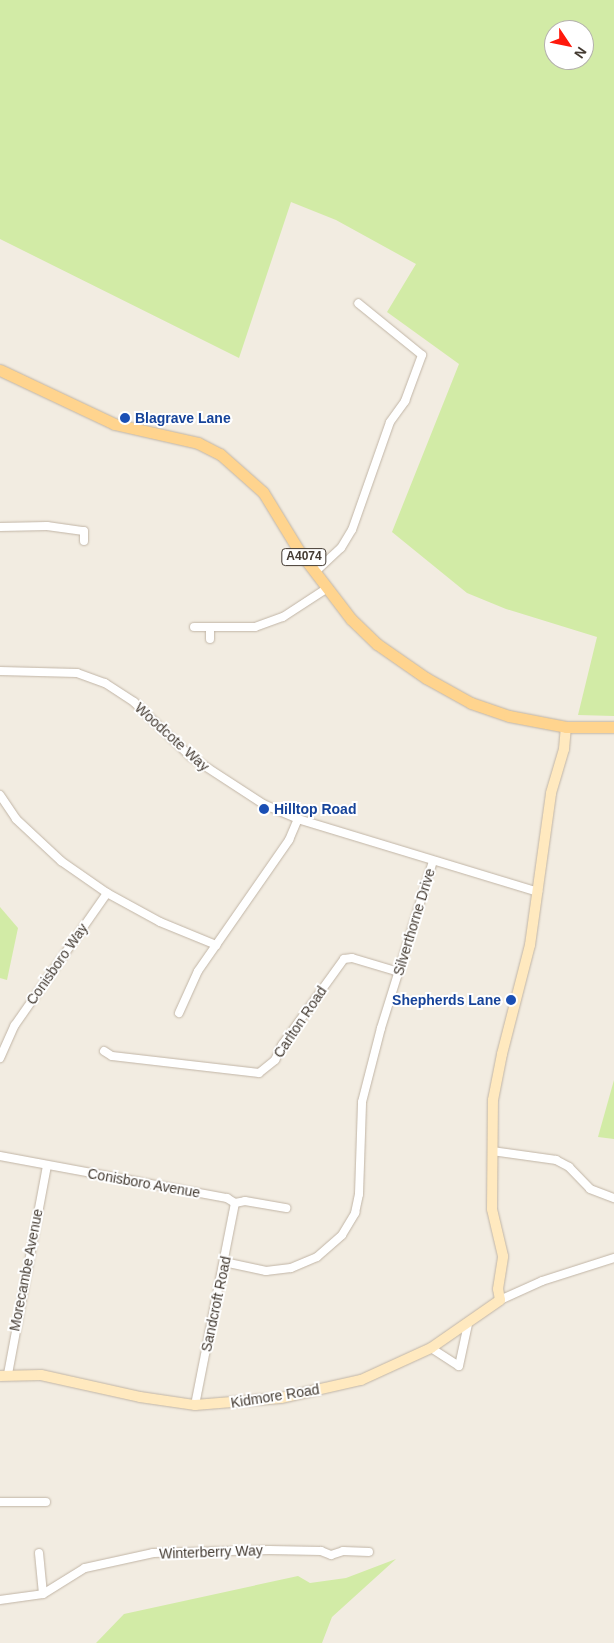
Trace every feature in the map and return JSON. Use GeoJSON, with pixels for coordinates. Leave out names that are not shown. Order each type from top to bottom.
{"type":"FeatureCollection","features":[{"type":"Feature","properties":{"kind":"main road","name":"A4074"},"geometry":{"type":"LineString","coordinates":[[0,370],[114,424],[198,443],[220,454],[263,492],[326,589],[377,644],[426,678],[471,702],[509,716],[566,727],[614,727]]}},
{"type":"Feature","properties":{"kind":"street"},"geometry":{"type":"LineString","coordinates":[[315,572],[341,548],[352,530],[390,422],[405,401],[422,355],[358,303]]}},
{"type":"Feature","properties":{"kind":"street"},"geometry":{"type":"LineString","coordinates":[[84,542],[84,531],[87,522]]}},
{"type":"Feature","properties":{"kind":"street"},"geometry":{"type":"LineString","coordinates":[[0,527],[47,526],[84,531]]}},
{"type":"Feature","properties":{"kind":"street"},"geometry":{"type":"LineString","coordinates":[[194,627],[255,627],[283,617],[326,589]]}},
{"type":"Feature","properties":{"kind":"street"},"geometry":{"type":"LineString","coordinates":[[210,627],[210,639]]}},
{"type":"Feature","properties":{"kind":"street","name":"Woodcote Way"},"geometry":{"type":"LineString","coordinates":[[0,671],[77,674],[105,683],[134,702],[191,757],[218,777],[298,820],[538,892]]}},
{"type":"Feature","properties":{"kind":"street"},"geometry":{"type":"LineString","coordinates":[[566,727],[564,749],[551,793],[530,945],[497,1082],[492,1151],[492,1209],[504,1256],[498,1289],[500,1300],[542,1281],[614,1258]]}},
{"type":"Feature","properties":{"kind":"street"},"geometry":{"type":"LineString","coordinates":[[0,795],[16,819],[61,861],[107,893],[160,922],[216,945]]}},
{"type":"Feature","properties":{"kind":"street"},"geometry":{"type":"LineString","coordinates":[[179,1013],[198,971],[289,840],[298,820]]}},
{"type":"Feature","properties":{"kind":"street","name":"Silverthorne Drive"},"geometry":{"type":"LineString","coordinates":[[224,1262],[266,1270],[291,1268],[318,1257],[342,1235],[355,1213],[359,1194],[362,1102],[381,1028],[433,860]]}},
{"type":"Feature","properties":{"kind":"street","name":"Conisboro Way"},"geometry":{"type":"LineString","coordinates":[[0,1058],[9,1037],[107,893]]}},
{"type":"Feature","properties":{"kind":"street","name":"Carlton Road"},"geometry":{"type":"LineString","coordinates":[[104,1051],[112,1056],[259,1073],[275,1060],[282,1045],[344,959],[352,958],[399,972]]}},
{"type":"Feature","properties":{"kind":"street"},"geometry":{"type":"LineString","coordinates":[[492,1151],[556,1160],[569,1167],[590,1189],[614,1198]]}},
{"type":"Feature","properties":{"kind":"street","name":"Conisboro Avenue"},"geometry":{"type":"LineString","coordinates":[[0,1156],[227,1198],[235,1204],[246,1201],[286,1208]]}},
{"type":"Feature","properties":{"kind":"street","name":"Morecambe Avenue"},"geometry":{"type":"LineString","coordinates":[[4,1375],[47,1166]]}},
{"type":"Feature","properties":{"kind":"street","name":"Sandcroft Road"},"geometry":{"type":"LineString","coordinates":[[195,1405],[235,1204]]}},
{"type":"Feature","properties":{"kind":"street","name":"Kidmore Road"},"geometry":{"type":"LineString","coordinates":[[4,1375],[41,1375],[140,1397],[195,1405],[281,1398],[361,1380],[430,1348],[468,1324],[500,1300]]}},
{"type":"Feature","properties":{"kind":"street"},"geometry":{"type":"LineString","coordinates":[[430,1348],[459,1366],[468,1324]]}},
{"type":"Feature","properties":{"kind":"street"},"geometry":{"type":"LineString","coordinates":[[0,1502],[46,1502]]}},
{"type":"Feature","properties":{"kind":"street","name":"Winterberry Way"},"geometry":{"type":"LineString","coordinates":[[0,1600],[43,1594],[85,1568],[153,1554],[269,1550],[321,1551],[331,1555],[343,1551],[369,1552]]}},
{"type":"Feature","properties":{"kind":"street"},"geometry":{"type":"LineString","coordinates":[[39,1553],[43,1594]]}},
{"type":"Feature","properties":{"kind":"green space"},"geometry":{"type":"Polygon","coordinates":[[[0,0],[614,0],[614,716],[578,715],[597,637],[506,609],[467,593],[392,532],[459,364],[387,312],[416,264],[336,220],[291,202],[239,358],[0,239],[0,0]]]}},
{"type":"Feature","properties":{"kind":"green space"},"geometry":{"type":"Polygon","coordinates":[[[0,907],[18,928],[7,980],[0,978],[0,907]]]}},
{"type":"Feature","properties":{"kind":"green space"},"geometry":{"type":"Polygon","coordinates":[[[614,1080],[614,1139],[598,1137],[614,1080]]]}},
{"type":"Feature","properties":{"kind":"green space"},"geometry":{"type":"Polygon","coordinates":[[[396,1559],[332,1617],[322,1643],[96,1643],[124,1614],[298,1576],[310,1583],[346,1578],[396,1559]]]}},
{"type":"Feature","properties":{"kind":"place","name":"Blagrave Lane"},"geometry":{"type":"Point","coordinates":[125,418]}},
{"type":"Feature","properties":{"kind":"place","name":"Hilltop Road"},"geometry":{"type":"Point","coordinates":[264,809]}},
{"type":"Feature","properties":{"kind":"place","name":"Shepherds Lane"},"geometry":{"type":"Point","coordinates":[511,1000]}}]}
